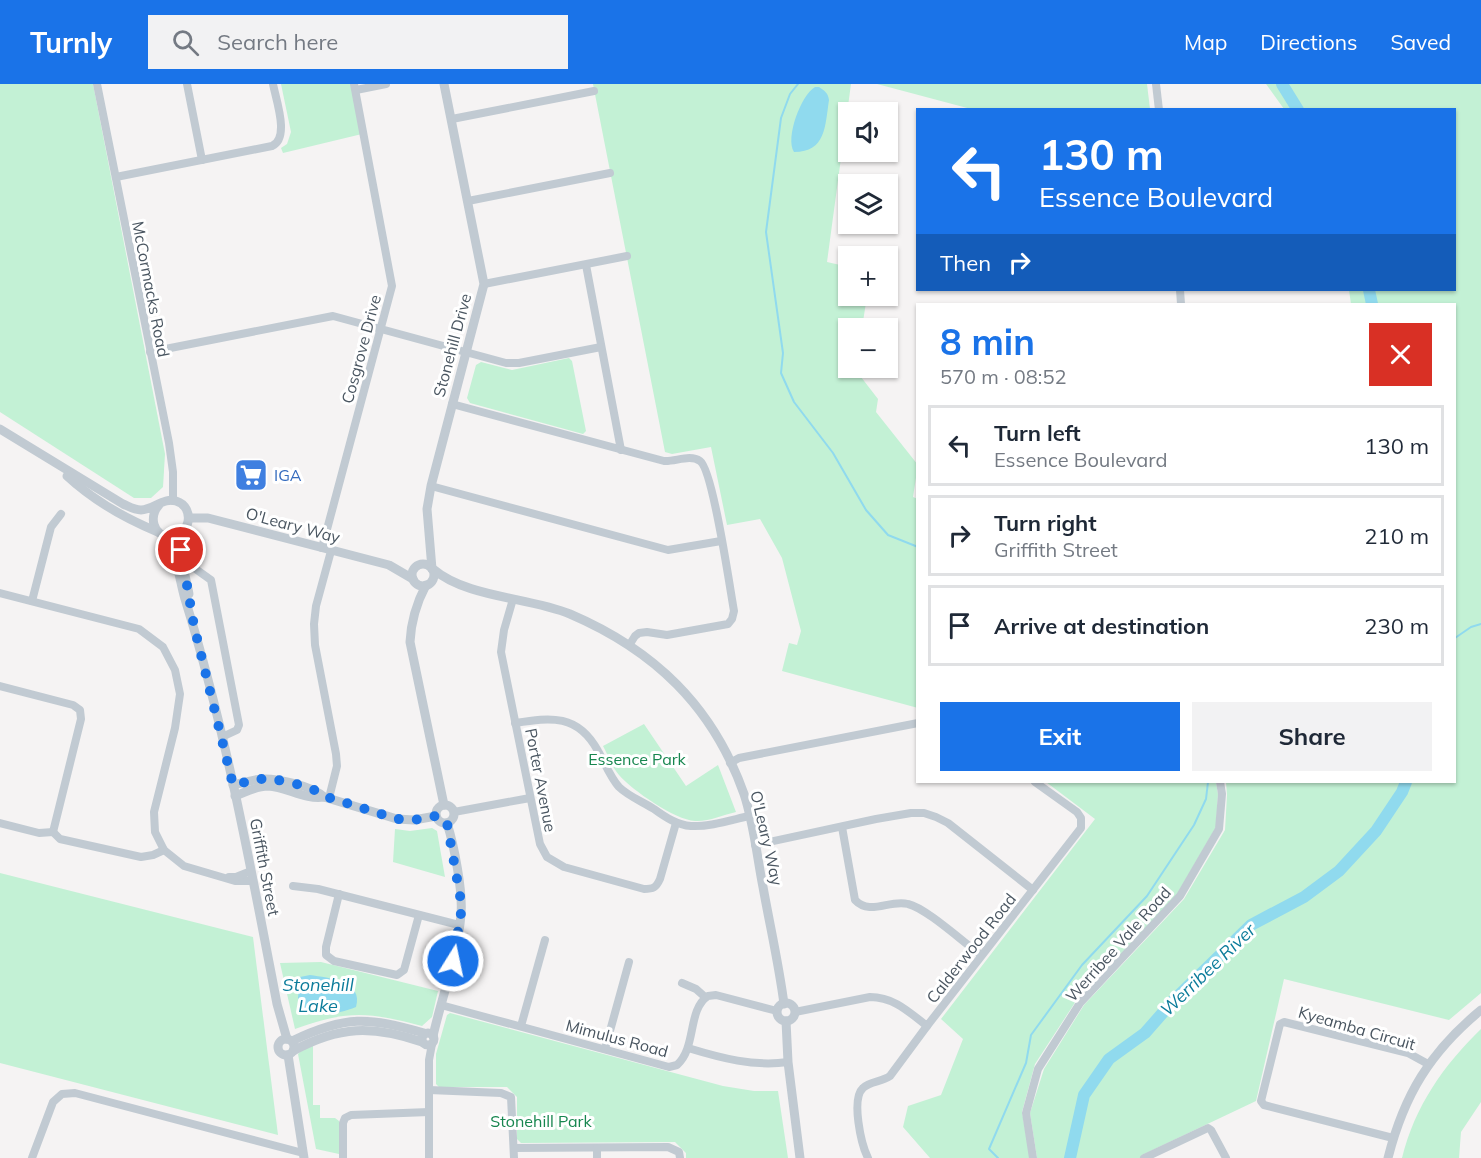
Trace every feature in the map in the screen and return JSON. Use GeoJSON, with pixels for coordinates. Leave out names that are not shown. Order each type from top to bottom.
{"type":"FeatureCollection","features":[{"type":"Feature","properties":{"kind":"street","name":"McCormacks Road"},"geometry":{"type":"LineString","coordinates":[[97,84],[173,472],[173,501]]}},
{"type":"Feature","properties":{"kind":"street"},"geometry":{"type":"LineString","coordinates":[[187,84],[202,160]]}},
{"type":"Feature","properties":{"kind":"street"},"geometry":{"type":"LineString","coordinates":[[116,177],[279,144],[282,128],[273,84]]}},
{"type":"Feature","properties":{"kind":"street"},"geometry":{"type":"LineString","coordinates":[[355,87],[386,84]]}},
{"type":"Feature","properties":{"kind":"street","name":"Stonehill Drive"},"geometry":{"type":"LineString","coordinates":[[432,569],[427,509],[431,486],[484,284],[444,84]]}},
{"type":"Feature","properties":{"kind":"street"},"geometry":{"type":"LineString","coordinates":[[1156,84],[1159,108]]}},
{"type":"Feature","properties":{"kind":"street","name":"Cosgrove Drive"},"geometry":{"type":"LineString","coordinates":[[326,797],[337,766],[315,645],[316,606],[327,549],[392,286],[355,87]]}},
{"type":"Feature","properties":{"kind":"street"},"geometry":{"type":"LineString","coordinates":[[452,119],[594,90]]}},
{"type":"Feature","properties":{"kind":"street"},"geometry":{"type":"LineString","coordinates":[[468,201],[610,173]]}},
{"type":"Feature","properties":{"kind":"street"},"geometry":{"type":"LineString","coordinates":[[484,284],[627,256]]}},
{"type":"Feature","properties":{"kind":"street"},"geometry":{"type":"LineString","coordinates":[[586,265],[621,450]]}},
{"type":"Feature","properties":{"kind":"street"},"geometry":{"type":"LineString","coordinates":[[150,352],[333,316],[466,353],[512,363],[601,347]]}},
{"type":"Feature","properties":{"kind":"street"},"geometry":{"type":"LineString","coordinates":[[452,404],[664,461],[696,458],[702,462],[708,473],[721,541],[734,611],[732,619],[728,624],[667,635],[639,633],[630,644]]}},
{"type":"Feature","properties":{"kind":"street"},"geometry":{"type":"LineString","coordinates":[[0,429],[123,504],[142,510],[173,501],[185,507],[189,518],[185,529],[175,536],[161,533],[130,520],[83,491],[52,462]]}},
{"type":"Feature","properties":{"kind":"street"},"geometry":{"type":"LineString","coordinates":[[431,486],[668,550],[721,541]]}},
{"type":"Feature","properties":{"kind":"street"},"geometry":{"type":"LineString","coordinates":[[159,505],[155,509],[153,521],[161,533]]}},
{"type":"Feature","properties":{"kind":"street"},"geometry":{"type":"LineString","coordinates":[[32,601],[51,526],[60,514]]}},
{"type":"Feature","properties":{"kind":"street","name":"O'Leary Way"},"geometry":{"type":"LineString","coordinates":[[189,518],[208,518],[389,565]]}},
{"type":"Feature","properties":{"kind":"street","name":"Griffith Street"},"geometry":{"type":"LineString","coordinates":[[185,529],[181,539],[194,626]]}},
{"type":"Feature","properties":{"kind":"street","name":"Griffith Street"},"geometry":{"type":"LineString","coordinates":[[161,533],[171,548],[194,626],[236,796],[287,1047],[304,1156]]}},
{"type":"Feature","properties":{"kind":"street"},"geometry":{"type":"LineString","coordinates":[[415,609],[413,573],[430,542]]}},
{"type":"Feature","properties":{"kind":"street"},"geometry":{"type":"LineString","coordinates":[[183,560],[211,580],[239,726],[237,730],[222,737]]}},
{"type":"Feature","properties":{"kind":"street"},"geometry":{"type":"LineString","coordinates":[[389,565],[428,565],[462,585]]}},
{"type":"Feature","properties":{"kind":"street"},"geometry":{"type":"LineString","coordinates":[[389,565],[420,585],[437,583],[462,585]]}},
{"type":"Feature","properties":{"kind":"street"},"geometry":{"type":"LineString","coordinates":[[432,569],[434,577],[427,585],[415,609],[410,642],[444,805]]}},
{"type":"Feature","properties":{"kind":"street","name":"O'Leary Way"},"geometry":{"type":"LineString","coordinates":[[462,585],[567,613],[611,633],[630,644],[672,678],[699,709],[730,763],[744,794],[755,845],[780,1007]]}},
{"type":"Feature","properties":{"kind":"street"},"geometry":{"type":"LineString","coordinates":[[0,593],[139,629],[163,646],[175,670],[180,694],[175,728],[154,812],[155,832],[164,850],[184,866],[236,881],[252,876]]}},
{"type":"Feature","properties":{"kind":"street","name":"Porter Avenue"},"geometry":{"type":"LineString","coordinates":[[513,599],[504,630],[501,652],[540,844],[547,857],[564,867],[644,889],[657,886],[676,823]]}},
{"type":"Feature","properties":{"kind":"street"},"geometry":{"type":"LineString","coordinates":[[0,686],[73,705],[80,710],[81,719],[53,831]]}},
{"type":"Feature","properties":{"kind":"street"},"geometry":{"type":"LineString","coordinates":[[515,723],[555,718],[573,724],[594,744],[620,787],[676,823],[690,826],[702,825],[749,816]]}},
{"type":"Feature","properties":{"kind":"street"},"geometry":{"type":"LineString","coordinates":[[730,763],[739,758],[916,723]]}},
{"type":"Feature","properties":{"kind":"street"},"geometry":{"type":"LineString","coordinates":[[233,785],[255,780],[277,780],[318,791],[326,797],[397,819],[414,820],[436,816]]}},
{"type":"Feature","properties":{"kind":"street","name":"Calderwood Road"},"geometry":{"type":"LineString","coordinates":[[795,1012],[879,997],[899,1004],[927,1026],[1079,833],[1082,822],[1077,812],[1036,783]]}},
{"type":"Feature","properties":{"kind":"street","name":"Werribee Vale Road"},"geometry":{"type":"LineString","coordinates":[[1033,1158],[1026,1113],[1038,1069],[1080,1003],[1180,896],[1219,829],[1222,794],[1220,783]]}},
{"type":"Feature","properties":{"kind":"street"},"geometry":{"type":"LineString","coordinates":[[236,796],[269,786],[316,798],[326,797]]}},
{"type":"Feature","properties":{"kind":"street"},"geometry":{"type":"LineString","coordinates":[[454,812],[530,798]]}},
{"type":"Feature","properties":{"kind":"street"},"geometry":{"type":"LineString","coordinates":[[447,823],[439,821],[436,816],[438,807],[444,805],[450,807],[454,812]]}},
{"type":"Feature","properties":{"kind":"street"},"geometry":{"type":"LineString","coordinates":[[447,823],[452,819],[454,812]]}},
{"type":"Feature","properties":{"kind":"street"},"geometry":{"type":"LineString","coordinates":[[755,845],[876,819],[924,813],[936,817],[959,832],[1034,890]]}},
{"type":"Feature","properties":{"kind":"street"},"geometry":{"type":"LineString","coordinates":[[0,823],[39,833],[53,831]]}},
{"type":"Feature","properties":{"kind":"street"},"geometry":{"type":"LineString","coordinates":[[429,1158],[427,1039],[437,1018],[453,961],[462,907],[447,823]]}},
{"type":"Feature","properties":{"kind":"street"},"geometry":{"type":"LineString","coordinates":[[842,827],[855,900],[860,905],[869,908],[901,902],[918,906],[981,956]]}},
{"type":"Feature","properties":{"kind":"street"},"geometry":{"type":"LineString","coordinates":[[53,831],[60,839],[141,857],[164,850]]}},
{"type":"Feature","properties":{"kind":"street"},"geometry":{"type":"LineString","coordinates":[[293,886],[339,894],[459,926]]}},
{"type":"Feature","properties":{"kind":"street"},"geometry":{"type":"LineString","coordinates":[[339,894],[326,953],[328,959],[334,961],[397,975],[401,973],[404,970],[418,915]]}},
{"type":"Feature","properties":{"kind":"street"},"geometry":{"type":"LineString","coordinates":[[521,1026],[545,940]]}},
{"type":"Feature","properties":{"kind":"street"},"geometry":{"type":"LineString","coordinates":[[605,1050],[629,962]]}},
{"type":"Feature","properties":{"kind":"street"},"geometry":{"type":"LineString","coordinates":[[682,983],[696,989],[705,998],[716,995],[780,1007],[790,1005],[795,1012],[792,1019],[786,1021],[779,1019],[780,1007]]}},
{"type":"Feature","properties":{"kind":"street","name":"Mimulus Road"},"geometry":{"type":"LineString","coordinates":[[441,1005],[674,1067],[684,1058],[699,1006],[705,998]]}},
{"type":"Feature","properties":{"kind":"street"},"geometry":{"type":"LineString","coordinates":[[1388,1158],[1404,1109],[1428,1064],[1462,1025],[1481,1010]]}},
{"type":"Feature","properties":{"kind":"street"},"geometry":{"type":"LineString","coordinates":[[287,1047],[324,1026],[351,1021],[376,1021],[427,1039]]}},
{"type":"Feature","properties":{"kind":"street"},"geometry":{"type":"LineString","coordinates":[[786,1021],[788,1062],[800,1158]]}},
{"type":"Feature","properties":{"kind":"street","name":"Kyeamba Circuit"},"geometry":{"type":"LineString","coordinates":[[1393,1138],[1264,1105],[1261,1101],[1280,1024],[1284,1022],[1408,1053],[1428,1064]]}},
{"type":"Feature","properties":{"kind":"street"},"geometry":{"type":"LineString","coordinates":[[868,1158],[860,1130],[858,1097],[861,1090],[868,1084],[884,1081],[890,1076],[927,1026]]}},
{"type":"Feature","properties":{"kind":"street"},"geometry":{"type":"LineString","coordinates":[[688,1048],[737,1061],[764,1064],[788,1062]]}},
{"type":"Feature","properties":{"kind":"street"},"geometry":{"type":"LineString","coordinates":[[429,1090],[501,1093],[511,1097],[514,1158]]}},
{"type":"Feature","properties":{"kind":"street"},"geometry":{"type":"LineString","coordinates":[[32,1158],[53,1102],[62,1094],[75,1093],[304,1156]]}},
{"type":"Feature","properties":{"kind":"street"},"geometry":{"type":"LineString","coordinates":[[344,1158],[343,1123],[345,1118],[351,1115],[429,1112]]}},
{"type":"Feature","properties":{"kind":"street"},"geometry":{"type":"LineString","coordinates":[[1144,1158],[1209,1128],[1226,1158]]}},
{"type":"Feature","properties":{"kind":"street"},"geometry":{"type":"LineString","coordinates":[[514,1148],[668,1147],[679,1152],[680,1158]]}},
{"type":"Feature","properties":{"kind":"street"},"geometry":{"type":"LineString","coordinates":[[597,1148],[597,1158]]}},
{"type":"Feature","properties":{"kind":"green space"},"geometry":{"type":"Polygon","coordinates":[[[0,84],[93,84],[165,454],[163,487],[151,498],[134,498],[0,412],[0,84]]]}},
{"type":"Feature","properties":{"kind":"green space"},"geometry":{"type":"Polygon","coordinates":[[[281,84],[352,84],[362,134],[283,153],[281,148],[287,144],[291,132],[281,84]]]}},
{"type":"Feature","properties":{"kind":"green space"},"geometry":{"type":"Polygon","coordinates":[[[593,84],[851,84],[849,102],[838,102],[838,162],[840,162],[827,262],[838,264],[838,306],[865,306],[864,318],[838,318],[838,378],[862,378],[878,399],[876,412],[916,462],[913,497],[916,498],[916,707],[782,671],[789,643],[797,645],[801,631],[782,558],[760,519],[727,525],[711,447],[672,454],[665,452],[593,84]]]}},
{"type":"Feature","properties":{"kind":"green space"},"geometry":{"type":"Polygon","coordinates":[[[877,84],[1147,84],[1150,108],[967,108],[877,84]]]}},
{"type":"Feature","properties":{"kind":"green space"},"geometry":{"type":"Polygon","coordinates":[[[1266,84],[1481,84],[1481,993],[1449,1020],[1284,979],[1256,1101],[1142,1155],[1141,1158],[1037,1158],[1030,1113],[1044,1069],[1084,1005],[1184,899],[1225,830],[1226,783],[1456,783],[1456,303],[1351,303],[1349,291],[1456,291],[1456,108],[1283,108],[1266,84]]]}},
{"type":"Feature","properties":{"kind":"green space"},"geometry":{"type":"Polygon","coordinates":[[[569,358],[572,361],[586,431],[583,434],[470,403],[467,398],[476,365],[481,362],[512,370],[569,358]]]}},
{"type":"Feature","properties":{"kind":"green space","name":"Essence Park"},"geometry":{"type":"Polygon","coordinates":[[[644,724],[686,786],[718,765],[736,812],[705,820],[687,819],[654,803],[625,781],[614,768],[603,746],[644,724]]]}},
{"type":"Feature","properties":{"kind":"green space"},"geometry":{"type":"Polygon","coordinates":[[[1047,783],[1216,783],[1218,794],[1216,827],[1176,896],[1076,1001],[1035,1064],[1022,1112],[1030,1158],[930,1158],[903,1127],[908,1106],[941,1095],[963,1039],[941,1019],[1095,819],[1047,783]]]}},
{"type":"Feature","properties":{"kind":"green space"},"geometry":{"type":"Polygon","coordinates":[[[432,828],[437,831],[445,877],[393,862],[395,829],[410,831],[432,828]]]}},
{"type":"Feature","properties":{"kind":"green space"},"geometry":{"type":"Polygon","coordinates":[[[0,873],[253,937],[278,1135],[0,1063],[0,873]]]}},
{"type":"Feature","properties":{"kind":"green space"},"geometry":{"type":"Polygon","coordinates":[[[321,962],[438,991],[432,1017],[422,1026],[372,1016],[344,1016],[295,1029],[280,963],[321,962]]]}},
{"type":"Feature","properties":{"kind":"green space","name":"Stonehill Park"},"geometry":{"type":"Polygon","coordinates":[[[450,1013],[723,1086],[754,1091],[778,1091],[788,1158],[686,1158],[686,1153],[675,1142],[521,1143],[517,1139],[517,1097],[507,1087],[439,1087],[436,1084],[436,1054],[447,1015],[450,1013]]]}},
{"type":"Feature","properties":{"kind":"green space"},"geometry":{"type":"Polygon","coordinates":[[[1481,1029],[1481,1102],[1461,1132],[1459,1158],[1402,1158],[1414,1121],[1432,1088],[1454,1057],[1481,1029]]]}},
{"type":"Feature","properties":{"kind":"green space"},"geometry":{"type":"Polygon","coordinates":[[[313,1045],[313,1105],[320,1105],[320,1118],[335,1118],[339,1121],[339,1154],[316,1149],[298,1054],[313,1045]]]}},
{"type":"Feature","properties":{"kind":"water"},"geometry":{"type":"Polygon","coordinates":[[[815,87],[823,90],[829,98],[825,128],[822,136],[812,148],[794,152],[792,137],[796,117],[805,99],[815,87]]]}},
{"type":"Feature","properties":{"kind":"water","name":"Stonehill Lake"},"geometry":{"type":"Polygon","coordinates":[[[310,975],[343,982],[350,986],[357,998],[356,1007],[328,1014],[301,1009],[298,998],[300,977],[310,975]]]}},
{"type":"Feature","properties":{"kind":"waterway"},"geometry":{"type":"LineString","coordinates":[[798,84],[790,94],[781,118],[766,232],[783,353],[781,373],[794,402],[833,453],[866,510],[888,535],[916,546]]}},
{"type":"Feature","properties":{"kind":"waterway","name":"Werribee River"},"geometry":{"type":"LineString","coordinates":[[1282,84],[1297,108]]}},
{"type":"Feature","properties":{"kind":"waterway","name":"Werribee River"},"geometry":{"type":"LineString","coordinates":[[1369,291],[1372,303]]}},
{"type":"Feature","properties":{"kind":"waterway"},"geometry":{"type":"LineString","coordinates":[[1456,637],[1471,627],[1481,624]]}},
{"type":"Feature","properties":{"kind":"waterway"},"geometry":{"type":"LineString","coordinates":[[998,1158],[989,1149],[1026,1063],[1031,1035],[1082,965],[1147,896],[1194,825],[1206,799],[1208,783]]}},
{"type":"Feature","properties":{"kind":"waterway","name":"Werribee River"},"geometry":{"type":"LineString","coordinates":[[1070,1158],[1084,1095],[1109,1059],[1145,1033],[1174,1000],[1251,925],[1304,897],[1339,871],[1376,831],[1406,783]]}},
{"type":"Feature","properties":{"kind":"place","name":"IGA"},"geometry":{"type":"Point","coordinates":[251,475]}},
{"type":"Feature","properties":{"kind":"route"},"geometry":{"type":"LineString","coordinates":[[181,550],[194,626],[233,785],[255,780],[277,780],[318,791],[324,796],[397,819],[414,820],[436,816],[439,821],[447,823],[462,907],[453,961]]}}]}
